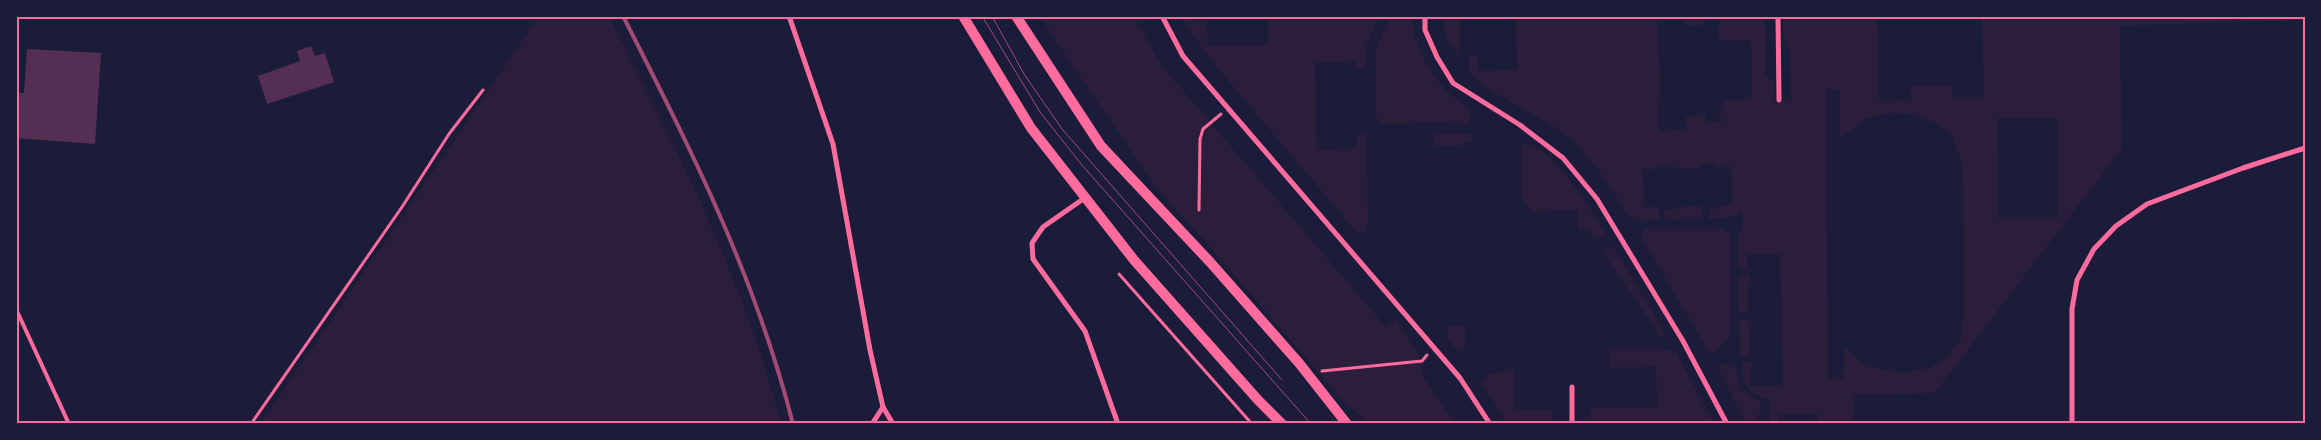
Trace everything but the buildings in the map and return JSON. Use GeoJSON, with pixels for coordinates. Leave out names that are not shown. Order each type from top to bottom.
{"type":"FeatureCollection","features":[{"type":"Feature","properties":{"kind":"main road"},"geometry":{"type":"LineString","coordinates":[[963,16],[1031,128],[1086,196],[1134,260],[1258,400],[1282,424]]}},
{"type":"Feature","properties":{"kind":"main road"},"geometry":{"type":"LineString","coordinates":[[1016,16],[1101,146],[1217,270],[1299,363],[1347,424]]}},
{"type":"Feature","properties":{"kind":"street"},"geometry":{"type":"LineString","coordinates":[[789,16],[833,144],[870,350],[883,407],[893,424]]}},
{"type":"Feature","properties":{"kind":"street"},"geometry":{"type":"LineString","coordinates":[[1162,16],[1183,56],[1460,378],[1490,424]]}},
{"type":"Feature","properties":{"kind":"street"},"geometry":{"type":"LineString","coordinates":[[1425,16],[1426,30],[1437,57],[1453,83],[1520,125],[1563,158],[1597,199],[1683,341],[1727,424]]}},
{"type":"Feature","properties":{"kind":"street"},"geometry":{"type":"LineString","coordinates":[[1778,16],[1779,100]]}},
{"type":"Feature","properties":{"kind":"street"},"geometry":{"type":"LineString","coordinates":[[2072,424],[2072,309],[2077,280],[2094,249],[2116,226],[2147,204],[2243,168],[2305,148]]}},
{"type":"Feature","properties":{"kind":"street"},"geometry":{"type":"LineString","coordinates":[[1086,196],[1043,227],[1032,243],[1034,259],[1084,331],[1118,424]]}},
{"type":"Feature","properties":{"kind":"street"},"geometry":{"type":"LineString","coordinates":[[1572,387],[1572,424]]}},
{"type":"Feature","properties":{"kind":"street"},"geometry":{"type":"LineString","coordinates":[[872,424],[883,407]]}},
{"type":"Feature","properties":{"kind":"lane"},"geometry":{"type":"LineString","coordinates":[[16,309],[69,424]]}},
{"type":"Feature","properties":{"kind":"path"},"geometry":{"type":"LineString","coordinates":[[251,424],[402,207],[449,134],[483,90]]}},
{"type":"Feature","properties":{"kind":"path"},"geometry":{"type":"LineString","coordinates":[[1199,210],[1200,140],[1203,129],[1222,113]]}},
{"type":"Feature","properties":{"kind":"path"},"geometry":{"type":"LineString","coordinates":[[1119,274],[1252,424]]}},
{"type":"Feature","properties":{"kind":"path"},"geometry":{"type":"LineString","coordinates":[[1320,371],[1422,361],[1428,354]]}},
{"type":"Feature","properties":{"kind":"shaded area"},"geometry":{"type":"Polygon","coordinates":[[[539,16],[609,16],[684,165],[707,216],[748,318],[766,370],[781,424],[265,424],[263,420],[539,16]]]}},
{"type":"Feature","properties":{"kind":"shaded area"},"geometry":{"type":"Polygon","coordinates":[[[1039,16],[1136,16],[1138,24],[1162,66],[1386,327],[1396,318],[1422,361],[1423,377],[1455,424],[1371,424],[1345,403],[1157,189],[1039,16]]]}},
{"type":"Feature","properties":{"kind":"shaded area"},"geometry":{"type":"Polygon","coordinates":[[[1182,16],[1194,16],[1194,21],[1207,21],[1208,46],[1268,45],[1268,16],[1380,16],[1366,47],[1365,69],[1356,70],[1355,61],[1315,62],[1317,150],[1357,148],[1357,134],[1367,133],[1368,226],[1366,232],[1357,233],[1215,65],[1190,31],[1182,16]]]}},
{"type":"Feature","properties":{"kind":"shaded area"},"geometry":{"type":"Polygon","coordinates":[[[1390,16],[1412,16],[1415,37],[1423,57],[1441,84],[1467,108],[1470,118],[1468,124],[1432,122],[1389,125],[1380,123],[1376,117],[1375,50],[1390,16]]]}},
{"type":"Feature","properties":{"kind":"shaded area"},"geometry":{"type":"Polygon","coordinates":[[[1441,16],[1460,16],[1460,55],[1458,56],[1446,36],[1441,16]]]}},
{"type":"Feature","properties":{"kind":"shaded area"},"geometry":{"type":"Polygon","coordinates":[[[1516,16],[1657,16],[1661,101],[1658,102],[1659,131],[1686,130],[1686,116],[1706,115],[1706,122],[1722,122],[1718,108],[1722,107],[1722,100],[1752,99],[1751,40],[1720,41],[1717,26],[1720,26],[1719,18],[1704,18],[1704,25],[1684,26],[1684,16],[1765,16],[1765,76],[1774,83],[1775,101],[1791,100],[1790,51],[1783,37],[1783,16],[1877,16],[1879,101],[1911,100],[1911,86],[1952,85],[1952,99],[1984,99],[1982,16],[2305,16],[2305,20],[2120,26],[2122,148],[1935,393],[1855,395],[1853,424],[1818,424],[1818,414],[1778,414],[1778,423],[1770,422],[1770,399],[1750,391],[1745,383],[1742,363],[1752,362],[1750,386],[1783,385],[1780,254],[1747,254],[1747,269],[1750,270],[1737,269],[1738,239],[1744,216],[1740,211],[1733,217],[1709,219],[1709,209],[1732,205],[1731,167],[1717,167],[1716,164],[1701,165],[1701,168],[1673,168],[1673,165],[1658,166],[1658,169],[1643,169],[1644,207],[1659,207],[1659,220],[1637,221],[1629,217],[1592,161],[1563,133],[1486,87],[1476,79],[1469,72],[1469,55],[1477,55],[1478,71],[1517,70],[1516,16]],[[1826,89],[1828,379],[1843,379],[1844,347],[1861,362],[1882,370],[1906,372],[1930,368],[1945,359],[1960,341],[1964,315],[1963,166],[1952,136],[1936,123],[1912,114],[1889,113],[1865,119],[1839,140],[1840,90],[1826,89]],[[1997,118],[1998,219],[2058,219],[2057,118],[1997,118]]]}},
{"type":"Feature","properties":{"kind":"shaded area"},"geometry":{"type":"Polygon","coordinates":[[[1433,133],[1471,134],[1472,142],[1462,143],[1462,146],[1434,146],[1433,133]]]}},
{"type":"Feature","properties":{"kind":"shaded area"},"geometry":{"type":"Polygon","coordinates":[[[1524,143],[1536,147],[1560,167],[1582,196],[1606,235],[1595,240],[1588,230],[1578,230],[1577,210],[1532,212],[1521,196],[1521,146],[1524,143]]]}},
{"type":"Feature","properties":{"kind":"shaded area"},"geometry":{"type":"Polygon","coordinates":[[[1702,206],[1703,219],[1665,220],[1665,210],[1674,210],[1674,207],[1702,206]]]}},
{"type":"Feature","properties":{"kind":"shaded area"},"geometry":{"type":"Polygon","coordinates":[[[1644,229],[1722,229],[1730,235],[1731,326],[1729,337],[1714,353],[1709,352],[1640,235],[1644,229]]]}},
{"type":"Feature","properties":{"kind":"shaded area"},"geometry":{"type":"Polygon","coordinates":[[[1613,246],[1665,333],[1663,337],[1659,335],[1603,252],[1613,246]]]}},
{"type":"Feature","properties":{"kind":"shaded area"},"geometry":{"type":"Polygon","coordinates":[[[1740,275],[1750,275],[1750,283],[1748,283],[1748,313],[1739,313],[1738,277],[1740,275]]]}},
{"type":"Feature","properties":{"kind":"shaded area"},"geometry":{"type":"Polygon","coordinates":[[[1751,319],[1752,327],[1749,327],[1749,356],[1752,357],[1742,358],[1740,357],[1739,320],[1751,319]]]}},
{"type":"Feature","properties":{"kind":"shaded area"},"geometry":{"type":"Polygon","coordinates":[[[1465,325],[1465,349],[1459,352],[1445,337],[1450,326],[1465,325]]]}},
{"type":"Feature","properties":{"kind":"shaded area"},"geometry":{"type":"Polygon","coordinates":[[[1609,349],[1661,349],[1676,352],[1714,424],[1591,424],[1591,408],[1657,407],[1656,367],[1609,368],[1609,349]]]}},
{"type":"Feature","properties":{"kind":"shaded area"},"geometry":{"type":"Polygon","coordinates":[[[1721,364],[1732,364],[1735,366],[1740,390],[1760,401],[1760,413],[1754,422],[1749,422],[1741,415],[1719,369],[1721,364]]]}},
{"type":"Feature","properties":{"kind":"shaded area"},"geometry":{"type":"Polygon","coordinates":[[[1514,370],[1515,410],[1551,410],[1551,424],[1508,424],[1481,383],[1488,374],[1514,370]]]}},
{"type":"Feature","properties":{"kind":"tram line"},"geometry":{"type":"LineString","coordinates":[[982,16],[1040,112],[1081,164],[1311,424]]}},
{"type":"Feature","properties":{"kind":"tram line"},"geometry":{"type":"LineString","coordinates":[[992,16],[1024,74],[1062,129],[1282,380]]}},
{"type":"Feature","properties":{"kind":"railway"},"geometry":{"type":"LineString","coordinates":[[623,16],[697,166],[741,265],[778,369],[793,424]]}}]}
